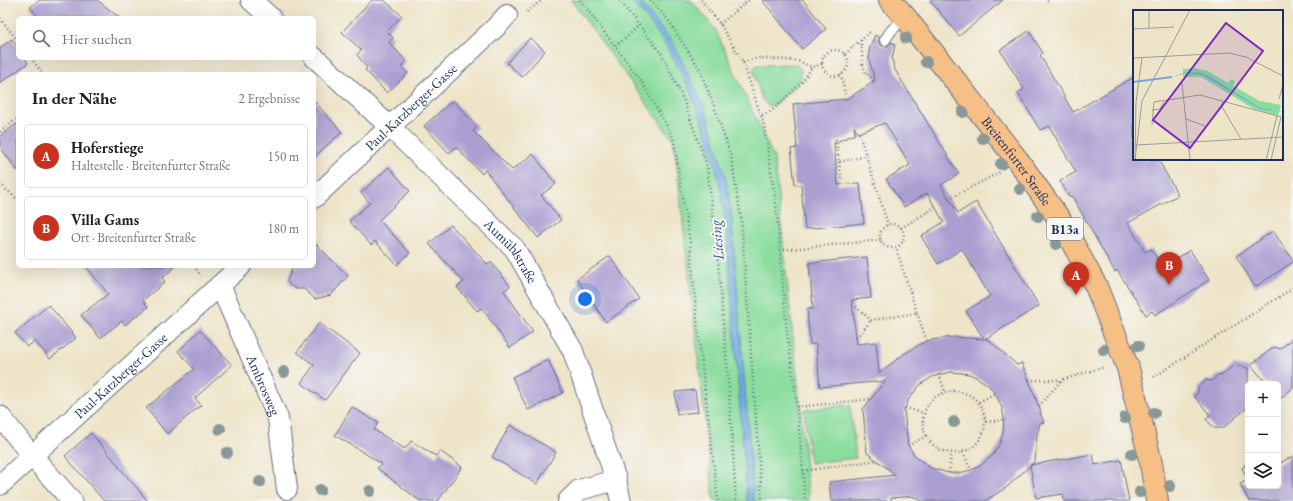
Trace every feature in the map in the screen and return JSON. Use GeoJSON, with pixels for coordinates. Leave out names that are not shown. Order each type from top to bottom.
{"type":"FeatureCollection","features":[{"type":"Feature","properties":{"kind":"main road","name":"Breitenfurter Straße"},"geometry":{"type":"LineString","coordinates":[[890,0],[1019,162],[1060,220],[1096,286],[1128,368],[1151,463],[1157,501]]}},
{"type":"Feature","properties":{"kind":"street"},"geometry":{"type":"LineString","coordinates":[[251,0],[269,16]]}},
{"type":"Feature","properties":{"kind":"street","name":"Paul-Katzberger-Gasse"},"geometry":{"type":"LineString","coordinates":[[316,196],[507,16]]}},
{"type":"Feature","properties":{"kind":"street","name":"Aumühlstraße"},"geometry":{"type":"LineString","coordinates":[[316,59],[390,127],[515,249],[572,351],[622,501]]}},
{"type":"Feature","properties":{"kind":"street","name":"Paul-Katzberger-Gasse"},"geometry":{"type":"LineString","coordinates":[[0,485],[239,268]]}},
{"type":"Feature","properties":{"kind":"street","name":"Ambrosweg"},"geometry":{"type":"LineString","coordinates":[[220,285],[278,418],[287,490]]}},
{"type":"Feature","properties":{"kind":"street"},"geometry":{"type":"LineString","coordinates":[[0,416],[32,456],[72,501]]}},
{"type":"Feature","properties":{"kind":"street"},"geometry":{"type":"LineString","coordinates":[[568,501],[579,490],[616,480]]}},
{"type":"Feature","properties":{"kind":"lane"},"geometry":{"type":"LineString","coordinates":[[885,40],[891,31],[905,17]]}},
{"type":"Feature","properties":{"kind":"path"},"geometry":{"type":"LineString","coordinates":[[580,0],[640,79],[673,137],[690,243],[698,331],[718,501]]}},
{"type":"Feature","properties":{"kind":"path"},"geometry":{"type":"LineString","coordinates":[[619,0],[661,53],[682,96],[707,166],[717,250],[736,501]]}},
{"type":"Feature","properties":{"kind":"path"},"geometry":{"type":"LineString","coordinates":[[650,0],[668,20],[699,68],[731,156],[741,218],[762,501]]}},
{"type":"Feature","properties":{"kind":"path"},"geometry":{"type":"LineString","coordinates":[[701,0],[720,24],[744,62],[762,115],[776,203],[787,332],[797,407],[803,470],[804,501]]}},
{"type":"Feature","properties":{"kind":"path"},"geometry":{"type":"LineString","coordinates":[[720,24],[749,0]]}},
{"type":"Feature","properties":{"kind":"path"},"geometry":{"type":"LineString","coordinates":[[0,18],[16,38]]}},
{"type":"Feature","properties":{"kind":"path"},"geometry":{"type":"LineString","coordinates":[[615,46],[626,38],[639,25]]}},
{"type":"Feature","properties":{"kind":"path"},"geometry":{"type":"LineString","coordinates":[[845,54],[873,30]]}},
{"type":"Feature","properties":{"kind":"path"},"geometry":{"type":"LineString","coordinates":[[861,40],[863,64],[866,74],[870,76],[873,81]]}},
{"type":"Feature","properties":{"kind":"path"},"geometry":{"type":"LineString","coordinates":[[832,50],[837,50],[845,54],[848,63],[845,71],[841,74],[829,74],[823,64],[825,55],[832,50]]}},
{"type":"Feature","properties":{"kind":"path"},"geometry":{"type":"LineString","coordinates":[[744,62],[759,58],[798,61],[812,67],[823,64]]}},
{"type":"Feature","properties":{"kind":"path"},"geometry":{"type":"LineString","coordinates":[[32,60],[42,72]]}},
{"type":"Feature","properties":{"kind":"path"},"geometry":{"type":"LineString","coordinates":[[762,115],[772,111],[803,81],[812,67]]}},
{"type":"Feature","properties":{"kind":"path"},"geometry":{"type":"LineString","coordinates":[[841,74],[845,94]]}},
{"type":"Feature","properties":{"kind":"path"},"geometry":{"type":"LineString","coordinates":[[0,132],[16,120]]}},
{"type":"Feature","properties":{"kind":"path"},"geometry":{"type":"LineString","coordinates":[[859,133],[888,225]]}},
{"type":"Feature","properties":{"kind":"path"},"geometry":{"type":"LineString","coordinates":[[836,139],[842,182]]}},
{"type":"Feature","properties":{"kind":"path"},"geometry":{"type":"LineString","coordinates":[[839,162],[866,156]]}},
{"type":"Feature","properties":{"kind":"path"},"geometry":{"type":"LineString","coordinates":[[949,199],[1000,172]]}},
{"type":"Feature","properties":{"kind":"path"},"geometry":{"type":"LineString","coordinates":[[0,184],[16,198]]}},
{"type":"Feature","properties":{"kind":"path"},"geometry":{"type":"LineString","coordinates":[[901,228],[936,207]]}},
{"type":"Feature","properties":{"kind":"path"},"geometry":{"type":"LineString","coordinates":[[895,224],[901,228],[904,232],[904,239],[902,243],[896,248],[888,248],[883,244],[880,233],[882,230],[888,225],[895,224]]}},
{"type":"Feature","properties":{"kind":"path"},"geometry":{"type":"LineString","coordinates":[[780,250],[881,240]]}},
{"type":"Feature","properties":{"kind":"path"},"geometry":{"type":"LineString","coordinates":[[896,248],[927,342]]}},
{"type":"Feature","properties":{"kind":"path"},"geometry":{"type":"LineString","coordinates":[[1154,377],[1293,288]]}},
{"type":"Feature","properties":{"kind":"path"},"geometry":{"type":"LineString","coordinates":[[852,306],[855,306],[871,320]]}},
{"type":"Feature","properties":{"kind":"path"},"geometry":{"type":"LineString","coordinates":[[856,337],[871,320],[917,313]]}},
{"type":"Feature","properties":{"kind":"path"},"geometry":{"type":"LineString","coordinates":[[1029,380],[1062,380],[1100,368],[1110,369]]}},
{"type":"Feature","properties":{"kind":"path"},"geometry":{"type":"LineString","coordinates":[[939,374],[945,392]]}},
{"type":"Feature","properties":{"kind":"path"},"geometry":{"type":"LineString","coordinates":[[1039,406],[1062,380]]}},
{"type":"Feature","properties":{"kind":"path"},"geometry":{"type":"LineString","coordinates":[[955,390],[972,396],[979,402],[984,412],[986,422],[984,433],[979,442],[971,449],[951,454],[932,445],[926,436],[923,421],[924,413],[928,404],[936,396],[955,390]]}},
{"type":"Feature","properties":{"kind":"path"},"geometry":{"type":"LineString","coordinates":[[979,402],[995,393]]}},
{"type":"Feature","properties":{"kind":"path"},"geometry":{"type":"LineString","coordinates":[[797,407],[872,399]]}},
{"type":"Feature","properties":{"kind":"path"},"geometry":{"type":"LineString","coordinates":[[905,408],[924,413]]}},
{"type":"Feature","properties":{"kind":"path"},"geometry":{"type":"LineString","coordinates":[[986,422],[1004,420]]}},
{"type":"Feature","properties":{"kind":"path"},"geometry":{"type":"LineString","coordinates":[[908,446],[926,436]]}},
{"type":"Feature","properties":{"kind":"path"},"geometry":{"type":"LineString","coordinates":[[963,452],[971,470]]}},
{"type":"Feature","properties":{"kind":"path"},"geometry":{"type":"LineString","coordinates":[[949,473],[951,454]]}},
{"type":"Feature","properties":{"kind":"path"},"geometry":{"type":"LineString","coordinates":[[803,470],[878,460]]}},
{"type":"Feature","properties":{"kind":"green space"},"geometry":{"type":"Polygon","coordinates":[[[571,0],[691,0],[715,29],[774,158],[809,501],[714,501],[674,141],[571,0]]]}},
{"type":"Feature","properties":{"kind":"green space"},"geometry":{"type":"Polygon","coordinates":[[[796,64],[801,70],[801,80],[776,104],[768,106],[762,99],[753,70],[757,65],[796,64]]]}},
{"type":"Feature","properties":{"kind":"green space"},"geometry":{"type":"Polygon","coordinates":[[[850,405],[856,458],[810,463],[804,410],[850,405]]]}},
{"type":"Feature","properties":{"kind":"water","name":"Liesing"},"geometry":{"type":"Polygon","coordinates":[[[631,0],[639,0],[674,45],[705,108],[725,175],[731,211],[754,501],[747,501],[726,225],[711,147],[693,97],[669,50],[646,17],[631,0]]]}},
{"type":"Feature","properties":{"kind":"building"},"geometry":{"type":"Polygon","coordinates":[[[40,0],[97,0],[117,16],[37,16],[30,7],[40,0]]]}},
{"type":"Feature","properties":{"kind":"building"},"geometry":{"type":"Polygon","coordinates":[[[372,0],[384,0],[402,16],[387,31],[393,38],[389,42],[406,61],[401,67],[408,73],[387,93],[365,70],[367,68],[357,55],[361,50],[342,32],[372,0]]]}},
{"type":"Feature","properties":{"kind":"building"},"geometry":{"type":"Polygon","coordinates":[[[762,0],[803,0],[826,29],[802,49],[762,0]]]}},
{"type":"Feature","properties":{"kind":"building"},"geometry":{"type":"Polygon","coordinates":[[[930,0],[1003,0],[959,36],[930,0]]]}},
{"type":"Feature","properties":{"kind":"building"},"geometry":{"type":"Polygon","coordinates":[[[1029,31],[1043,53],[1040,55],[1073,112],[1133,78],[1133,160],[1159,160],[1178,195],[1128,223],[1145,252],[1151,249],[1163,267],[1190,250],[1209,280],[1155,315],[1152,311],[1146,315],[1117,270],[1115,272],[1072,196],[1069,197],[1060,181],[1076,172],[1049,126],[1040,130],[1018,93],[1024,89],[1000,50],[1029,31]]]}},
{"type":"Feature","properties":{"kind":"building"},"geometry":{"type":"Polygon","coordinates":[[[875,35],[879,37],[879,43],[882,46],[888,46],[891,42],[895,44],[892,60],[895,70],[959,174],[941,185],[958,213],[976,202],[1039,306],[985,339],[989,340],[1017,365],[1022,363],[1044,422],[1040,423],[1037,435],[1035,461],[1007,487],[985,501],[922,501],[912,496],[891,498],[891,501],[831,501],[829,482],[896,475],[867,453],[863,409],[885,381],[820,387],[816,344],[810,344],[807,309],[813,309],[809,263],[867,257],[871,298],[852,300],[854,321],[857,344],[876,342],[879,373],[904,354],[922,343],[931,340],[953,337],[984,339],[966,311],[990,296],[962,249],[938,264],[921,236],[944,222],[927,193],[904,207],[886,179],[910,165],[885,123],[858,133],[854,127],[855,134],[834,143],[838,185],[860,183],[864,223],[805,229],[801,185],[795,185],[791,149],[797,148],[793,104],[847,99],[875,81],[869,59],[869,50],[875,35]],[[950,372],[932,377],[920,385],[909,399],[904,410],[908,445],[915,456],[931,468],[949,473],[959,473],[980,466],[993,455],[1000,443],[1003,433],[1004,418],[998,399],[987,384],[969,374],[950,372]]]}},
{"type":"Feature","properties":{"kind":"building"},"geometry":{"type":"Polygon","coordinates":[[[530,38],[545,51],[522,77],[507,63],[530,38]]]}},
{"type":"Feature","properties":{"kind":"building"},"geometry":{"type":"Polygon","coordinates":[[[12,39],[16,45],[16,60],[26,60],[28,63],[0,83],[0,48],[12,39]]]}},
{"type":"Feature","properties":{"kind":"building"},"geometry":{"type":"Polygon","coordinates":[[[453,100],[477,127],[473,131],[512,170],[533,154],[556,184],[541,195],[561,220],[538,238],[485,170],[482,174],[456,147],[449,153],[424,126],[453,100]]]}},
{"type":"Feature","properties":{"kind":"building"},"geometry":{"type":"Polygon","coordinates":[[[316,103],[342,132],[316,155],[316,103]]]}},
{"type":"Feature","properties":{"kind":"building"},"geometry":{"type":"Polygon","coordinates":[[[16,124],[16,168],[0,147],[0,136],[16,124]]]}},
{"type":"Feature","properties":{"kind":"building"},"geometry":{"type":"Polygon","coordinates":[[[389,167],[410,191],[379,220],[410,253],[397,265],[375,241],[371,245],[349,221],[370,203],[361,193],[389,167]]]}},
{"type":"Feature","properties":{"kind":"building"},"geometry":{"type":"Polygon","coordinates":[[[451,225],[487,264],[491,262],[510,286],[504,291],[533,332],[510,348],[482,308],[477,311],[457,287],[464,282],[429,244],[451,225]]]}},
{"type":"Feature","properties":{"kind":"building"},"geometry":{"type":"Polygon","coordinates":[[[1273,231],[1293,262],[1255,287],[1236,256],[1273,231]]]}},
{"type":"Feature","properties":{"kind":"building"},"geometry":{"type":"Polygon","coordinates":[[[316,244],[348,276],[331,295],[315,299],[304,289],[296,289],[290,285],[287,281],[292,269],[316,268],[316,244]]]}},
{"type":"Feature","properties":{"kind":"building"},"geometry":{"type":"Polygon","coordinates":[[[610,256],[639,299],[606,322],[577,279],[610,256]]]}},
{"type":"Feature","properties":{"kind":"building"},"geometry":{"type":"Polygon","coordinates":[[[88,268],[174,268],[162,278],[165,282],[143,300],[148,307],[125,325],[122,321],[100,338],[81,315],[108,294],[88,268]]]}},
{"type":"Feature","properties":{"kind":"building"},"geometry":{"type":"Polygon","coordinates":[[[49,305],[76,338],[50,359],[35,341],[27,347],[15,333],[49,305]]]}},
{"type":"Feature","properties":{"kind":"building"},"geometry":{"type":"Polygon","coordinates":[[[319,323],[360,353],[325,400],[301,383],[314,365],[297,352],[319,323]]]}},
{"type":"Feature","properties":{"kind":"building"},"geometry":{"type":"Polygon","coordinates":[[[200,330],[232,365],[195,398],[201,405],[167,434],[146,408],[194,369],[178,351],[200,330]]]}},
{"type":"Feature","properties":{"kind":"building"},"geometry":{"type":"Polygon","coordinates":[[[1293,338],[1293,388],[1281,398],[1281,381],[1264,381],[1251,365],[1274,347],[1280,349],[1293,338]]]}},
{"type":"Feature","properties":{"kind":"building"},"geometry":{"type":"Polygon","coordinates":[[[548,360],[563,393],[528,410],[512,377],[548,360]]]}},
{"type":"Feature","properties":{"kind":"building"},"geometry":{"type":"Polygon","coordinates":[[[1234,365],[1248,368],[1248,381],[1245,381],[1245,410],[1223,428],[1214,428],[1206,419],[1210,415],[1194,396],[1198,393],[1198,387],[1206,380],[1212,381],[1219,374],[1221,376],[1234,365]]]}},
{"type":"Feature","properties":{"kind":"building"},"geometry":{"type":"Polygon","coordinates":[[[695,390],[698,412],[677,414],[675,392],[695,390]]]}},
{"type":"Feature","properties":{"kind":"building"},"geometry":{"type":"Polygon","coordinates":[[[352,407],[378,423],[374,430],[405,449],[411,441],[436,456],[440,451],[462,467],[438,501],[420,501],[377,468],[382,464],[335,435],[352,407]]]}},
{"type":"Feature","properties":{"kind":"building"},"geometry":{"type":"Polygon","coordinates":[[[510,425],[556,452],[537,484],[492,457],[510,425]]]}},
{"type":"Feature","properties":{"kind":"building"},"geometry":{"type":"Polygon","coordinates":[[[91,433],[148,501],[104,501],[65,456],[91,433]]]}},
{"type":"Feature","properties":{"kind":"building"},"geometry":{"type":"Polygon","coordinates":[[[1093,454],[1095,465],[1121,460],[1129,501],[1064,501],[1063,494],[1036,498],[1030,465],[1093,454]]]}},
{"type":"Feature","properties":{"kind":"building"},"geometry":{"type":"Polygon","coordinates":[[[1293,456],[1293,501],[1249,501],[1240,484],[1245,482],[1245,489],[1281,489],[1281,462],[1293,456]]]}},
{"type":"Feature","properties":{"kind":"building"},"geometry":{"type":"Polygon","coordinates":[[[1245,466],[1245,474],[1242,468],[1245,466]]]}},
{"type":"Feature","properties":{"kind":"place","name":"Villa Gams"},"geometry":{"type":"Point","coordinates":[1169,285]}},
{"type":"Feature","properties":{"kind":"place","name":"Hoferstiege"},"geometry":{"type":"Point","coordinates":[1076,295]}}]}
